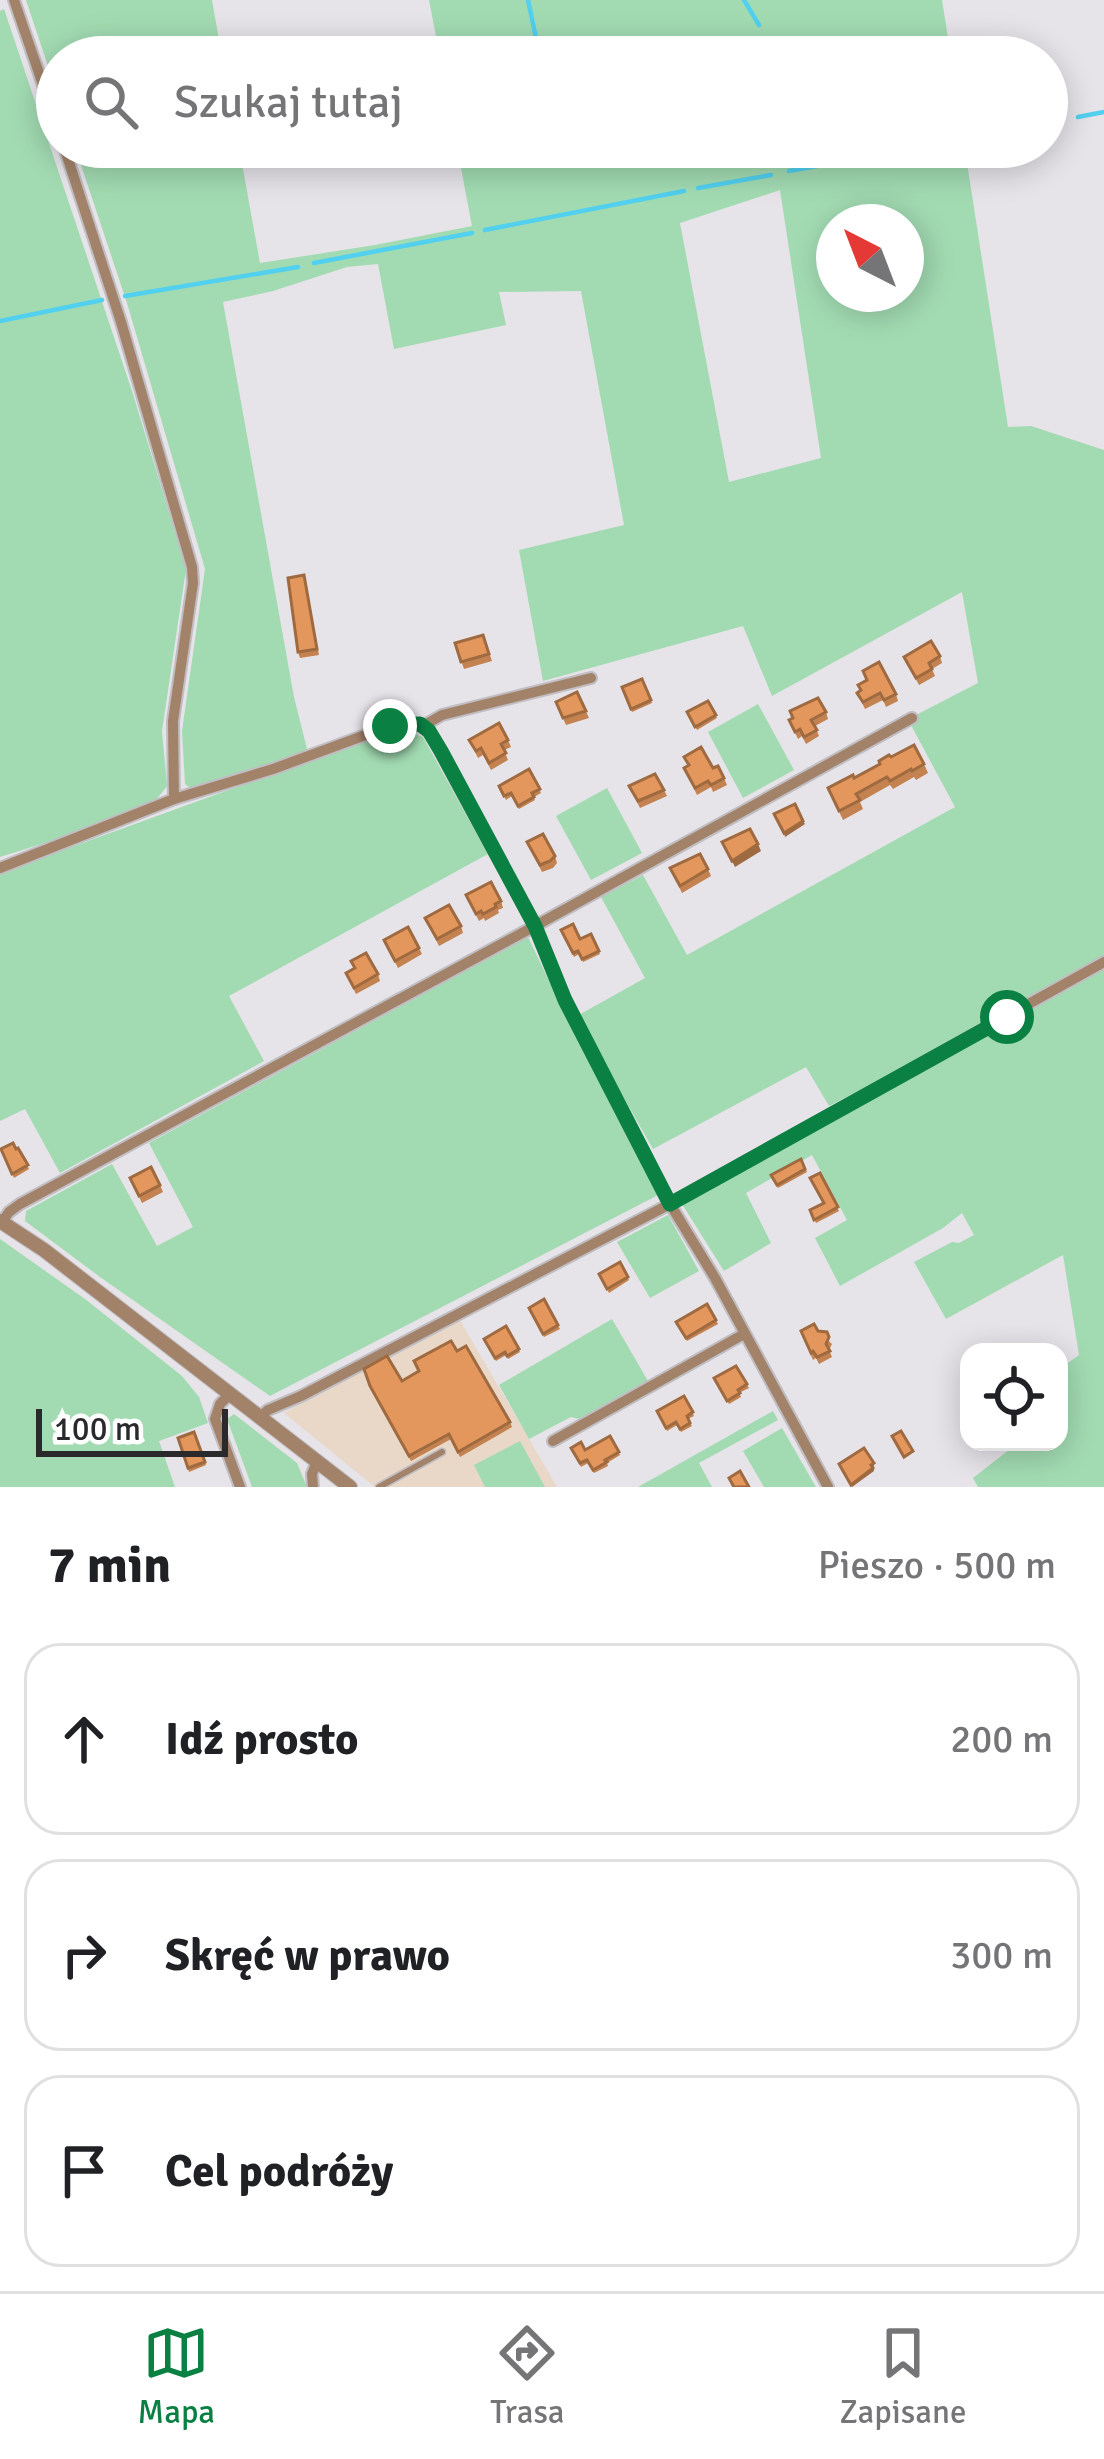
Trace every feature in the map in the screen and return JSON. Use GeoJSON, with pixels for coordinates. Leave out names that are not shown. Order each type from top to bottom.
{"type":"FeatureCollection","features":[{"type":"Feature","properties":{"kind":"street"},"geometry":{"type":"LineString","coordinates":[[14,0],[36,64]]}},
{"type":"Feature","properties":{"kind":"street"},"geometry":{"type":"LineString","coordinates":[[71,168],[192,567],[173,721],[174,800]]}},
{"type":"Feature","properties":{"kind":"street"},"geometry":{"type":"LineString","coordinates":[[423,726],[442,715],[591,679]]}},
{"type":"Feature","properties":{"kind":"street"},"geometry":{"type":"LineString","coordinates":[[350,1487],[1,1221],[20,1204],[912,718]]}},
{"type":"Feature","properties":{"kind":"street"},"geometry":{"type":"LineString","coordinates":[[0,868],[174,800],[390,726],[423,726],[535,926],[565,1000],[670,1204],[828,1487]]}},
{"type":"Feature","properties":{"kind":"street"},"geometry":{"type":"LineString","coordinates":[[260,1417],[670,1204],[1104,962]]}},
{"type":"Feature","properties":{"kind":"street"},"geometry":{"type":"LineString","coordinates":[[553,1441],[744,1334]]}},
{"type":"Feature","properties":{"kind":"street"},"geometry":{"type":"LineString","coordinates":[[230,1395],[215,1418],[240,1487]]}},
{"type":"Feature","properties":{"kind":"street"},"geometry":{"type":"LineString","coordinates":[[313,1487],[316,1461]]}},
{"type":"Feature","properties":{"kind":"lane"},"geometry":{"type":"LineString","coordinates":[[379,1487],[442,1452]]}},
{"type":"Feature","properties":{"kind":"shaded area"},"geometry":{"type":"Polygon","coordinates":[[[458,1317],[557,1487],[375,1487],[284,1413],[458,1317]]]}},
{"type":"Feature","properties":{"kind":"green space"},"geometry":{"type":"Polygon","coordinates":[[[26,0],[212,0],[218,36],[38,36],[26,0]]]}},
{"type":"Feature","properties":{"kind":"green space"},"geometry":{"type":"Polygon","coordinates":[[[429,0],[942,0],[948,36],[436,36],[429,0]]]}},
{"type":"Feature","properties":{"kind":"green space"},"geometry":{"type":"Polygon","coordinates":[[[4,9],[36,105],[36,168],[57,168],[186,569],[162,731],[167,786],[156,800],[83,831],[0,857],[0,11],[4,9]]]}},
{"type":"Feature","properties":{"kind":"green space"},"geometry":{"type":"Polygon","coordinates":[[[82,168],[243,168],[260,263],[472,226],[461,168],[968,168],[1008,427],[1031,426],[1104,450],[1104,1487],[978,1487],[973,1478],[1007,1451],[1068,1451],[1068,1363],[1079,1355],[1063,1255],[946,1319],[914,1262],[974,1235],[962,1213],[840,1286],[815,1238],[847,1220],[812,1155],[746,1193],[771,1243],[724,1271],[682,1204],[1027,1005],[829,1106],[806,1067],[653,1149],[577,1016],[645,978],[601,897],[643,875],[687,955],[955,807],[912,727],[916,715],[978,683],[962,592],[772,696],[743,626],[543,681],[519,550],[624,525],[581,291],[499,292],[506,325],[394,349],[378,264],[347,267],[223,302],[308,753],[194,791],[185,784],[182,731],[205,569],[82,168]],[[780,190],[680,223],[729,482],[821,458],[780,190]]]}},
{"type":"Feature","properties":{"kind":"green space"},"geometry":{"type":"Polygon","coordinates":[[[758,704],[794,770],[743,798],[708,732],[758,704]]]}},
{"type":"Feature","properties":{"kind":"green space"},"geometry":{"type":"Polygon","coordinates":[[[399,728],[423,737],[488,854],[229,996],[264,1061],[60,1173],[25,1109],[0,1121],[0,873],[399,728]]]}},
{"type":"Feature","properties":{"kind":"green space"},"geometry":{"type":"Polygon","coordinates":[[[607,788],[642,853],[591,880],[556,816],[607,788]]]}},
{"type":"Feature","properties":{"kind":"green space"},"geometry":{"type":"Polygon","coordinates":[[[528,937],[660,1194],[270,1396],[25,1221],[26,1211],[112,1164],[157,1246],[193,1227],[149,1143],[528,937]]]}},
{"type":"Feature","properties":{"kind":"green space"},"geometry":{"type":"Polygon","coordinates":[[[668,1215],[699,1271],[650,1298],[617,1242],[668,1215]]]}},
{"type":"Feature","properties":{"kind":"green space"},"geometry":{"type":"Polygon","coordinates":[[[0,1239],[182,1376],[199,1397],[208,1423],[159,1441],[175,1487],[0,1487],[0,1239]]]}},
{"type":"Feature","properties":{"kind":"green space"},"geometry":{"type":"Polygon","coordinates":[[[612,1319],[648,1381],[579,1419],[571,1417],[529,1439],[499,1385],[612,1319]]]}},
{"type":"Feature","properties":{"kind":"green space"},"geometry":{"type":"Polygon","coordinates":[[[773,1411],[778,1420],[699,1463],[712,1487],[638,1487],[773,1411]]]}},
{"type":"Feature","properties":{"kind":"green space"},"geometry":{"type":"Polygon","coordinates":[[[234,1414],[297,1463],[307,1487],[252,1487],[227,1419],[234,1414]]]}},
{"type":"Feature","properties":{"kind":"green space"},"geometry":{"type":"Polygon","coordinates":[[[782,1428],[816,1487],[764,1487],[743,1451],[782,1428]]]}},
{"type":"Feature","properties":{"kind":"green space"},"geometry":{"type":"Polygon","coordinates":[[[520,1441],[545,1487],[485,1487],[474,1465],[520,1441]]]}},
{"type":"Feature","properties":{"kind":"building"},"geometry":{"type":"Polygon","coordinates":[[[304,575],[317,649],[298,652],[288,578],[304,575]]]}},
{"type":"Feature","properties":{"kind":"building"},"geometry":{"type":"Polygon","coordinates":[[[483,635],[489,654],[461,662],[455,643],[483,635]]]}},
{"type":"Feature","properties":{"kind":"building"},"geometry":{"type":"Polygon","coordinates":[[[931,641],[940,656],[929,663],[932,669],[916,678],[904,657],[931,641]]]}},
{"type":"Feature","properties":{"kind":"building"},"geometry":{"type":"Polygon","coordinates":[[[879,662],[896,694],[884,700],[880,693],[863,702],[857,693],[858,685],[867,680],[863,671],[879,662]]]}},
{"type":"Feature","properties":{"kind":"building"},"geometry":{"type":"Polygon","coordinates":[[[642,679],[651,700],[631,709],[622,687],[642,679]]]}},
{"type":"Feature","properties":{"kind":"building"},"geometry":{"type":"Polygon","coordinates":[[[577,692],[586,711],[563,718],[556,702],[577,692]]]}},
{"type":"Feature","properties":{"kind":"building"},"geometry":{"type":"Polygon","coordinates":[[[818,698],[826,712],[811,720],[817,730],[804,737],[800,729],[795,732],[790,711],[818,698]]]}},
{"type":"Feature","properties":{"kind":"building"},"geometry":{"type":"Polygon","coordinates":[[[708,701],[716,715],[695,727],[687,712],[708,701]]]}},
{"type":"Feature","properties":{"kind":"building"},"geometry":{"type":"Polygon","coordinates":[[[499,723],[508,740],[501,744],[506,753],[489,763],[481,748],[476,751],[469,740],[499,723]]]}},
{"type":"Feature","properties":{"kind":"building"},"geometry":{"type":"Polygon","coordinates":[[[914,745],[924,764],[856,794],[860,800],[839,811],[828,788],[914,745]]]}},
{"type":"Feature","properties":{"kind":"building"},"geometry":{"type":"Polygon","coordinates":[[[701,747],[724,778],[695,788],[684,768],[689,765],[684,757],[701,747]]]}},
{"type":"Feature","properties":{"kind":"building"},"geometry":{"type":"Polygon","coordinates":[[[529,769],[540,789],[518,806],[511,793],[504,796],[499,786],[529,769]]]}},
{"type":"Feature","properties":{"kind":"building"},"geometry":{"type":"Polygon","coordinates":[[[655,774],[664,790],[638,801],[629,786],[655,774]]]}},
{"type":"Feature","properties":{"kind":"building"},"geometry":{"type":"Polygon","coordinates":[[[795,804],[803,821],[784,833],[774,814],[795,804]]]}},
{"type":"Feature","properties":{"kind":"building"},"geometry":{"type":"Polygon","coordinates":[[[750,829],[758,844],[732,861],[722,842],[750,829]]]}},
{"type":"Feature","properties":{"kind":"building"},"geometry":{"type":"Polygon","coordinates":[[[543,834],[555,856],[540,865],[527,842],[543,834]]]}},
{"type":"Feature","properties":{"kind":"building"},"geometry":{"type":"Polygon","coordinates":[[[700,854],[708,869],[680,886],[670,868],[700,854]]]}},
{"type":"Feature","properties":{"kind":"building"},"geometry":{"type":"Polygon","coordinates":[[[491,882],[501,901],[476,914],[466,895],[491,882]]]}},
{"type":"Feature","properties":{"kind":"building"},"geometry":{"type":"Polygon","coordinates":[[[449,905],[461,926],[437,939],[425,918],[449,905]]]}},
{"type":"Feature","properties":{"kind":"building"},"geometry":{"type":"Polygon","coordinates":[[[573,924],[580,939],[591,934],[599,951],[582,959],[578,951],[573,953],[561,930],[573,924]]]}},
{"type":"Feature","properties":{"kind":"building"},"geometry":{"type":"Polygon","coordinates":[[[408,927],[419,948],[395,961],[384,940],[408,927]]]}},
{"type":"Feature","properties":{"kind":"building"},"geometry":{"type":"Polygon","coordinates":[[[366,953],[378,974],[354,988],[346,973],[355,968],[351,961],[366,953]]]}},
{"type":"Feature","properties":{"kind":"building"},"geometry":{"type":"Polygon","coordinates":[[[13,1143],[28,1165],[12,1174],[1,1149],[13,1143]]]}},
{"type":"Feature","properties":{"kind":"building"},"geometry":{"type":"Polygon","coordinates":[[[801,1159],[805,1169],[777,1185],[771,1175],[801,1159]]]}},
{"type":"Feature","properties":{"kind":"building"},"geometry":{"type":"Polygon","coordinates":[[[151,1167],[160,1185],[139,1196],[130,1178],[151,1167]]]}},
{"type":"Feature","properties":{"kind":"building"},"geometry":{"type":"Polygon","coordinates":[[[820,1173],[838,1207],[814,1220],[810,1210],[824,1203],[810,1178],[820,1173]]]}},
{"type":"Feature","properties":{"kind":"building"},"geometry":{"type":"Polygon","coordinates":[[[620,1262],[628,1277],[607,1289],[599,1274],[620,1262]]]}},
{"type":"Feature","properties":{"kind":"building"},"geometry":{"type":"Polygon","coordinates":[[[544,1299],[558,1325],[543,1334],[529,1308],[544,1299]]]}},
{"type":"Feature","properties":{"kind":"building"},"geometry":{"type":"Polygon","coordinates":[[[707,1304],[716,1320],[686,1338],[676,1322],[707,1304]]]}},
{"type":"Feature","properties":{"kind":"building"},"geometry":{"type":"Polygon","coordinates":[[[814,1324],[829,1337],[830,1351],[817,1357],[801,1331],[814,1324]]]}},
{"type":"Feature","properties":{"kind":"building"},"geometry":{"type":"Polygon","coordinates":[[[506,1326],[519,1349],[495,1358],[484,1339],[506,1326]]]}},
{"type":"Feature","properties":{"kind":"building"},"geometry":{"type":"Polygon","coordinates":[[[451,1341],[457,1351],[466,1346],[510,1422],[458,1452],[449,1434],[409,1456],[364,1369],[387,1356],[402,1381],[419,1371],[414,1361],[451,1341]]]}},
{"type":"Feature","properties":{"kind":"building"},"geometry":{"type":"Polygon","coordinates":[[[736,1366],[747,1384],[727,1401],[714,1378],[736,1366]]]}},
{"type":"Feature","properties":{"kind":"building"},"geometry":{"type":"Polygon","coordinates":[[[684,1396],[693,1412],[687,1416],[690,1423],[680,1429],[676,1422],[666,1428],[657,1411],[684,1396]]]}},
{"type":"Feature","properties":{"kind":"building"},"geometry":{"type":"Polygon","coordinates":[[[901,1431],[913,1451],[904,1457],[892,1436],[901,1431]]]}},
{"type":"Feature","properties":{"kind":"building"},"geometry":{"type":"Polygon","coordinates":[[[194,1432],[205,1462],[188,1468],[178,1438],[194,1432]]]}},
{"type":"Feature","properties":{"kind":"building"},"geometry":{"type":"Polygon","coordinates":[[[610,1436],[619,1452],[593,1470],[587,1460],[580,1463],[571,1448],[581,1442],[585,1450],[610,1436]]]}},
{"type":"Feature","properties":{"kind":"building"},"geometry":{"type":"Polygon","coordinates":[[[864,1448],[873,1468],[851,1485],[839,1464],[864,1448]]]}},
{"type":"Feature","properties":{"kind":"building"},"geometry":{"type":"Polygon","coordinates":[[[740,1471],[749,1487],[734,1487],[729,1478],[740,1471]]]}},
{"type":"Feature","properties":{"kind":"waterway"},"geometry":{"type":"LineString","coordinates":[[528,0],[536,36]]}},
{"type":"Feature","properties":{"kind":"waterway"},"geometry":{"type":"LineString","coordinates":[[744,0],[759,25]]}},
{"type":"Feature","properties":{"kind":"waterway"},"geometry":{"type":"LineString","coordinates":[[1078,117],[1104,112]]}},
{"type":"Feature","properties":{"kind":"waterway"},"geometry":{"type":"LineString","coordinates":[[789,171],[806,168]]}},
{"type":"Feature","properties":{"kind":"waterway"},"geometry":{"type":"LineString","coordinates":[[698,188],[771,175]]}},
{"type":"Feature","properties":{"kind":"waterway"},"geometry":{"type":"LineString","coordinates":[[485,230],[684,191]]}},
{"type":"Feature","properties":{"kind":"waterway"},"geometry":{"type":"LineString","coordinates":[[314,263],[472,233]]}},
{"type":"Feature","properties":{"kind":"waterway"},"geometry":{"type":"LineString","coordinates":[[125,296],[298,267]]}},
{"type":"Feature","properties":{"kind":"waterway"},"geometry":{"type":"LineString","coordinates":[[0,321],[102,300]]}},
{"type":"Feature","properties":{"kind":"route"},"geometry":{"type":"LineString","coordinates":[[390,726],[420,724],[441,751],[535,926],[565,1000],[670,1204],[1007,1017]]}}]}
